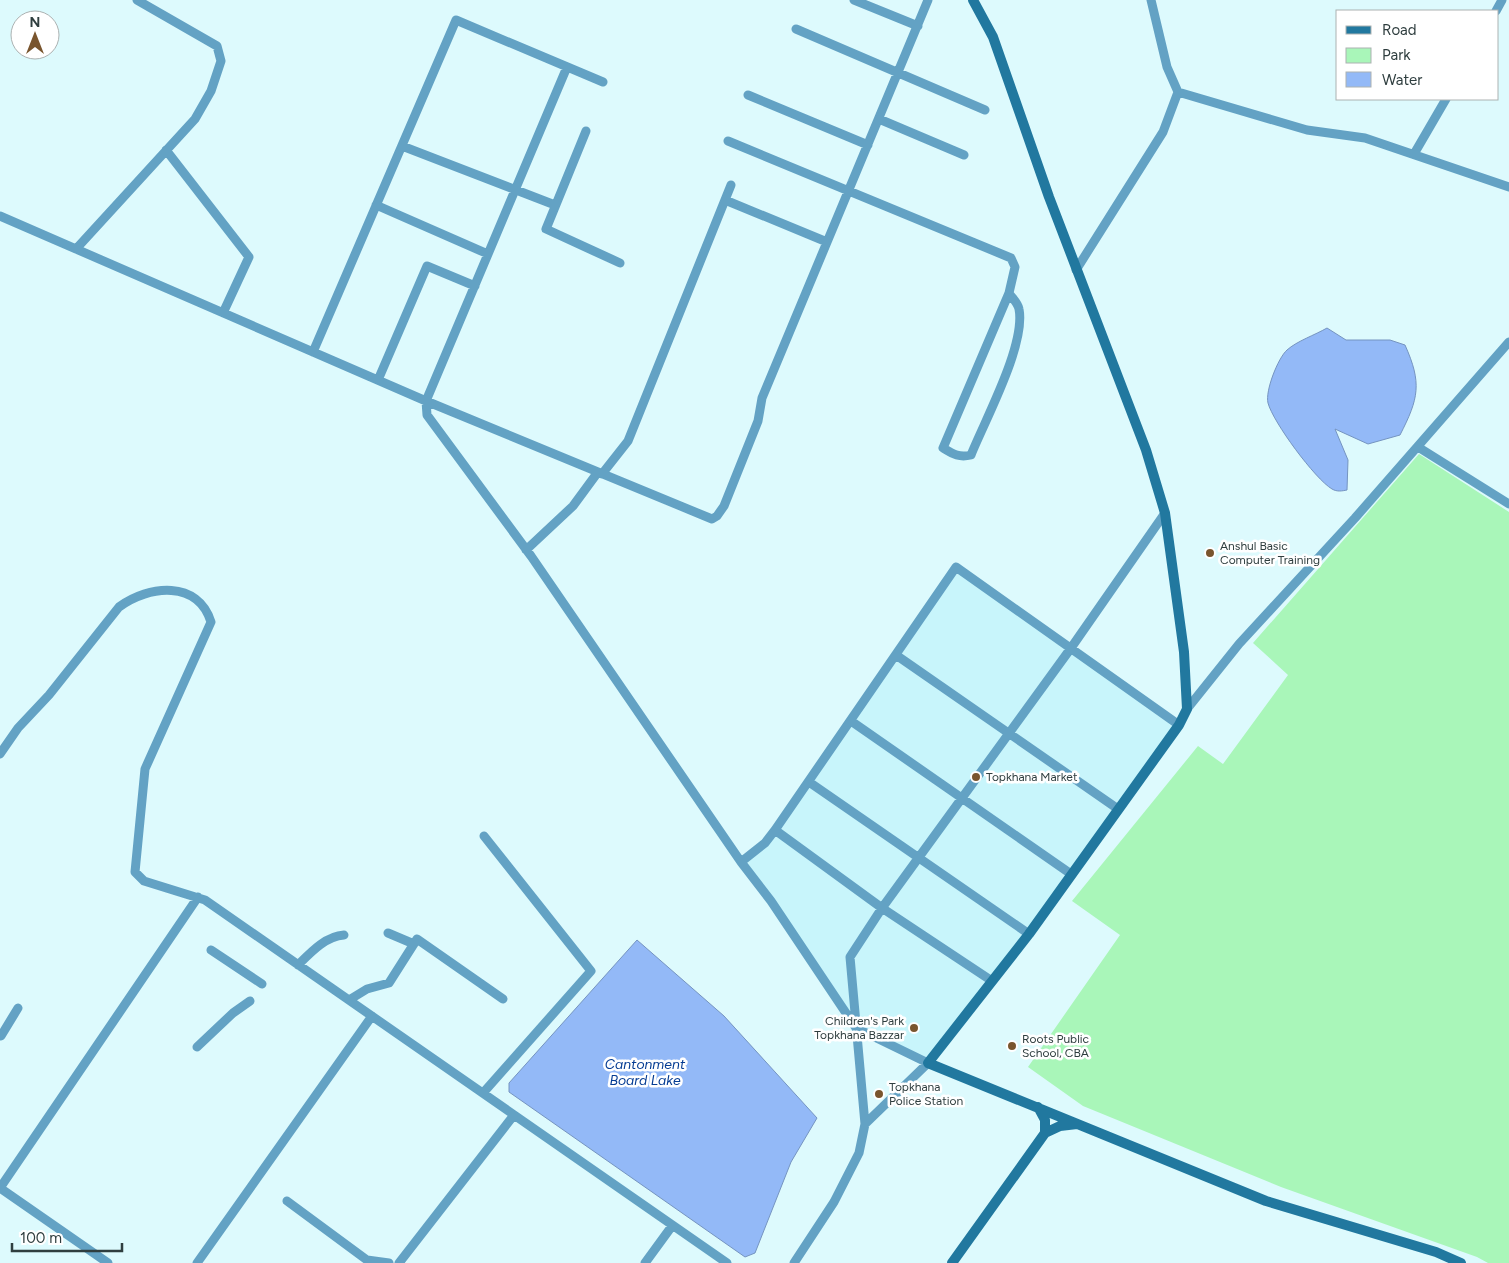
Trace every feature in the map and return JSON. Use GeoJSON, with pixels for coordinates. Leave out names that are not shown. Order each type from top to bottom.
{"type":"FeatureCollection","features":[{"type":"Feature","properties":{"kind":"street"},"geometry":{"type":"LineString","coordinates":[[76,249],[195,119],[211,91],[221,61],[216,46],[137,0]]}},
{"type":"Feature","properties":{"kind":"street"},"geometry":{"type":"LineString","coordinates":[[854,0],[918,26]]}},
{"type":"Feature","properties":{"kind":"street"},"geometry":{"type":"LineString","coordinates":[[0,216],[426,401],[712,519],[717,516],[724,506],[758,421],[762,398],[928,0]]}},
{"type":"Feature","properties":{"kind":"street"},"geometry":{"type":"LineString","coordinates":[[973,0],[993,36],[1076,270],[1146,450],[1165,514],[1184,652],[1187,709]]}},
{"type":"Feature","properties":{"kind":"street"},"geometry":{"type":"LineString","coordinates":[[1076,270],[1163,132],[1178,92],[1167,66],[1150,0]]}},
{"type":"Feature","properties":{"kind":"street"},"geometry":{"type":"LineString","coordinates":[[313,352],[456,20],[603,82]]}},
{"type":"Feature","properties":{"kind":"street"},"geometry":{"type":"LineString","coordinates":[[796,29],[985,110]]}},
{"type":"Feature","properties":{"kind":"street"},"geometry":{"type":"LineString","coordinates":[[567,67],[426,401],[427,415],[526,550],[741,862],[771,901],[856,1028],[928,1063],[1266,1201],[1436,1252],[1461,1263]]}},
{"type":"Feature","properties":{"kind":"street"},"geometry":{"type":"LineString","coordinates":[[1178,92],[1307,130],[1365,138],[1509,187]]}},
{"type":"Feature","properties":{"kind":"street"},"geometry":{"type":"LineString","coordinates":[[748,95],[868,145]]}},
{"type":"Feature","properties":{"kind":"street"},"geometry":{"type":"LineString","coordinates":[[1414,154],[1445,100]]}},
{"type":"Feature","properties":{"kind":"street"},"geometry":{"type":"LineString","coordinates":[[879,119],[964,155]]}},
{"type":"Feature","properties":{"kind":"street"},"geometry":{"type":"LineString","coordinates":[[586,131],[546,229],[620,263]]}},
{"type":"Feature","properties":{"kind":"street"},"geometry":{"type":"LineString","coordinates":[[728,141],[1011,258],[1015,267],[1009,293],[943,448],[962,457],[971,455],[1013,354],[1020,320],[1019,306],[1009,293]]}},
{"type":"Feature","properties":{"kind":"street"},"geometry":{"type":"LineString","coordinates":[[402,146],[555,205]]}},
{"type":"Feature","properties":{"kind":"street"},"geometry":{"type":"LineString","coordinates":[[166,150],[248,257],[223,313]]}},
{"type":"Feature","properties":{"kind":"street"},"geometry":{"type":"LineString","coordinates":[[526,550],[573,506],[628,441],[731,186]]}},
{"type":"Feature","properties":{"kind":"street"},"geometry":{"type":"LineString","coordinates":[[725,200],[827,242]]}},
{"type":"Feature","properties":{"kind":"street"},"geometry":{"type":"LineString","coordinates":[[376,205],[488,254]]}},
{"type":"Feature","properties":{"kind":"street"},"geometry":{"type":"LineString","coordinates":[[378,380],[427,266],[475,286]]}},
{"type":"Feature","properties":{"kind":"street"},"geometry":{"type":"LineString","coordinates":[[865,1124],[928,1063],[1029,934],[1179,725],[1187,709],[1239,644],[1418,447],[1509,342]]}},
{"type":"Feature","properties":{"kind":"street"},"geometry":{"type":"LineString","coordinates":[[1418,447],[1509,504]]}},
{"type":"Feature","properties":{"kind":"street"},"geometry":{"type":"LineString","coordinates":[[794,1263],[834,1202],[859,1153],[865,1124],[850,957],[882,908],[1165,514]]}},
{"type":"Feature","properties":{"kind":"street"},"geometry":{"type":"LineString","coordinates":[[741,862],[776,830],[956,567],[1179,725]]}},
{"type":"Feature","properties":{"kind":"street"},"geometry":{"type":"LineString","coordinates":[[0,754],[18,728],[49,695],[119,607],[130,599],[145,594],[182,591],[197,598],[207,611],[211,622],[145,768],[135,872],[144,882],[205,900],[727,1263]]}},
{"type":"Feature","properties":{"kind":"street"},"geometry":{"type":"LineString","coordinates":[[896,655],[1118,809]]}},
{"type":"Feature","properties":{"kind":"street"},"geometry":{"type":"LineString","coordinates":[[850,721],[1071,874]]}},
{"type":"Feature","properties":{"kind":"street"},"geometry":{"type":"LineString","coordinates":[[809,782],[1029,934]]}},
{"type":"Feature","properties":{"kind":"street"},"geometry":{"type":"LineString","coordinates":[[776,830],[882,908],[992,981]]}},
{"type":"Feature","properties":{"kind":"street"},"geometry":{"type":"LineString","coordinates":[[483,1093],[591,971],[484,836]]}},
{"type":"Feature","properties":{"kind":"street"},"geometry":{"type":"LineString","coordinates":[[108,1263],[0,1188],[198,898]]}},
{"type":"Feature","properties":{"kind":"street"},"geometry":{"type":"LineString","coordinates":[[388,934],[414,944]]}},
{"type":"Feature","properties":{"kind":"street"},"geometry":{"type":"LineString","coordinates":[[298,965],[324,942],[344,935]]}},
{"type":"Feature","properties":{"kind":"street"},"geometry":{"type":"LineString","coordinates":[[349,1000],[367,989],[389,983],[417,939],[503,999]]}},
{"type":"Feature","properties":{"kind":"street"},"geometry":{"type":"LineString","coordinates":[[211,950],[262,984]]}},
{"type":"Feature","properties":{"kind":"street"},"geometry":{"type":"LineString","coordinates":[[197,1047],[233,1013],[250,1001]]}},
{"type":"Feature","properties":{"kind":"street"},"geometry":{"type":"LineString","coordinates":[[1,1036],[18,1008]]}},
{"type":"Feature","properties":{"kind":"street"},"geometry":{"type":"LineString","coordinates":[[197,1263],[372,1016]]}},
{"type":"Feature","properties":{"kind":"street"},"geometry":{"type":"LineString","coordinates":[[1038,1107],[1045,1120],[1045,1134]]}},
{"type":"Feature","properties":{"kind":"street"},"geometry":{"type":"LineString","coordinates":[[399,1263],[514,1115]]}},
{"type":"Feature","properties":{"kind":"street"},"geometry":{"type":"LineString","coordinates":[[952,1263],[1045,1134],[1060,1126],[1079,1124]]}},
{"type":"Feature","properties":{"kind":"street"},"geometry":{"type":"LineString","coordinates":[[287,1201],[367,1260],[389,1263]]}},
{"type":"Feature","properties":{"kind":"street"},"geometry":{"type":"LineString","coordinates":[[645,1263],[672,1226]]}},
{"type":"Feature","properties":{"kind":"shaded area","name":"Topkhana Market"},"geometry":{"type":"Polygon","coordinates":[[[956,567],[1179,725],[928,1063],[856,1028],[741,862],[775,830],[956,567]]]}},
{"type":"Feature","properties":{"kind":"green space"},"geometry":{"type":"Polygon","coordinates":[[[1419,454],[1509,512],[1509,1263],[1488,1263],[1477,1257],[1281,1187],[1083,1106],[1028,1067],[1120,935],[1072,901],[1198,746],[1223,764],[1288,675],[1253,643],[1419,454]]]}},
{"type":"Feature","properties":{"kind":"water"},"geometry":{"type":"Polygon","coordinates":[[[1327,328],[1346,340],[1390,340],[1405,345],[1416,380],[1416,390],[1411,411],[1400,435],[1368,444],[1335,429],[1348,460],[1347,490],[1341,491],[1334,490],[1325,483],[1306,462],[1286,436],[1271,412],[1268,403],[1270,383],[1283,354],[1296,344],[1327,328]]]}},
{"type":"Feature","properties":{"kind":"water","name":"Cantonment Board Lake"},"geometry":{"type":"Polygon","coordinates":[[[637,940],[724,1016],[817,1118],[791,1162],[755,1253],[745,1257],[509,1092],[509,1083],[637,940]]]}},
{"type":"Feature","properties":{"kind":"place","name":"Anshul Basic Computer Training"},"geometry":{"type":"Point","coordinates":[1210,553]}},
{"type":"Feature","properties":{"kind":"place","name":"Topkhana Market"},"geometry":{"type":"Point","coordinates":[976,777]}},
{"type":"Feature","properties":{"kind":"place","name":"Children's Park Topkhana Bazzar"},"geometry":{"type":"Point","coordinates":[914,1028]}},
{"type":"Feature","properties":{"kind":"place","name":"Roots Public School, CBA"},"geometry":{"type":"Point","coordinates":[1012,1046]}},
{"type":"Feature","properties":{"kind":"place","name":"Topkhana Police Station"},"geometry":{"type":"Point","coordinates":[879,1094]}}]}
